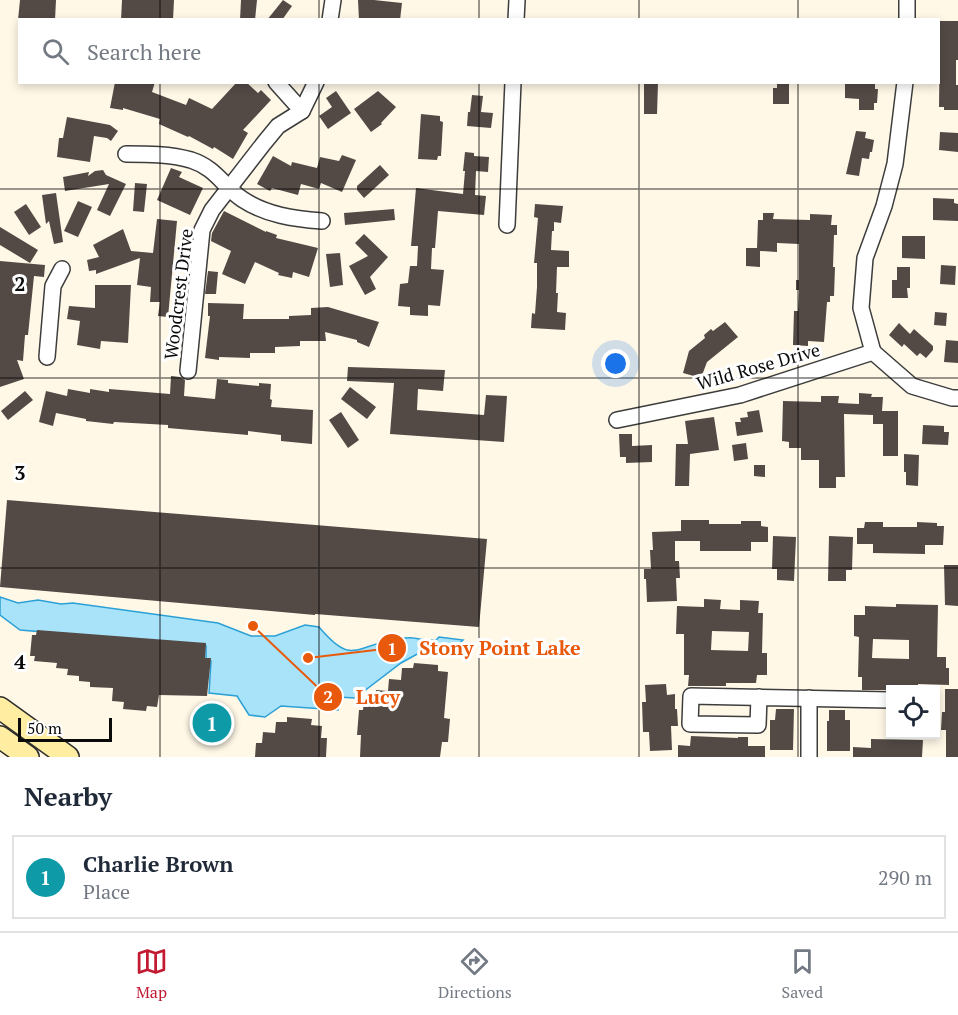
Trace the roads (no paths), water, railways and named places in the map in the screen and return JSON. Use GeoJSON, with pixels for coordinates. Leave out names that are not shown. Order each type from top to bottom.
{"type":"FeatureCollection","features":[{"type":"Feature","properties":{"kind":"main road"},"geometry":{"type":"LineString","coordinates":[[0,708],[68,757]]}},
{"type":"Feature","properties":{"kind":"main road"},"geometry":{"type":"LineString","coordinates":[[0,736],[28,757]]}},
{"type":"Feature","properties":{"kind":"street"},"geometry":{"type":"LineString","coordinates":[[330,18],[333,0]]}},
{"type":"Feature","properties":{"kind":"street"},"geometry":{"type":"LineString","coordinates":[[516,18],[518,0]]}},
{"type":"Feature","properties":{"kind":"street"},"geometry":{"type":"LineString","coordinates":[[907,0],[907,18]]}},
{"type":"Feature","properties":{"kind":"street"},"geometry":{"type":"LineString","coordinates":[[278,84],[302,111],[315,84]]}},
{"type":"Feature","properties":{"kind":"street"},"geometry":{"type":"LineString","coordinates":[[507,225],[513,84]]}},
{"type":"Feature","properties":{"kind":"street"},"geometry":{"type":"LineString","coordinates":[[905,84],[895,164],[884,206],[865,258],[861,308],[873,352],[912,386],[958,398]]}},
{"type":"Feature","properties":{"kind":"street","name":"Woodcrest Drive"},"geometry":{"type":"LineString","coordinates":[[188,371],[202,231],[212,210],[278,126],[302,111]]}},
{"type":"Feature","properties":{"kind":"street"},"geometry":{"type":"LineString","coordinates":[[126,154],[154,154],[192,160],[214,171],[242,199],[271,214],[322,221]]}},
{"type":"Feature","properties":{"kind":"street"},"geometry":{"type":"LineString","coordinates":[[47,357],[53,286],[62,269]]}},
{"type":"Feature","properties":{"kind":"street","name":"Wild Rose Drive"},"geometry":{"type":"LineString","coordinates":[[617,420],[740,395],[873,352]]}},
{"type":"Feature","properties":{"kind":"street"},"geometry":{"type":"LineString","coordinates":[[759,697],[758,725],[690,724],[691,696],[759,697],[886,700]]}},
{"type":"Feature","properties":{"kind":"street"},"geometry":{"type":"LineString","coordinates":[[808,757],[809,698]]}},
{"type":"Feature","properties":{"kind":"water"},"geometry":{"type":"Polygon","coordinates":[[[0,597],[18,603],[38,600],[61,604],[73,603],[218,623],[251,636],[275,636],[305,625],[319,627],[330,639],[347,650],[361,649],[406,638],[436,640],[439,637],[463,640],[446,656],[419,653],[401,663],[355,698],[338,697],[338,710],[281,706],[265,717],[249,715],[237,696],[209,693],[211,661],[206,660],[206,646],[20,630],[0,615],[0,597]]]}},
{"type":"Feature","properties":{"kind":"place","name":"Lucy"},"geometry":{"type":"Point","coordinates":[253,626]}},
{"type":"Feature","properties":{"kind":"place","name":"Stony Point Lake"},"geometry":{"type":"Point","coordinates":[308,658]}},
{"type":"Feature","properties":{"kind":"place","name":"Charlie Brown"},"geometry":{"type":"Point","coordinates":[212,723]}}]}
